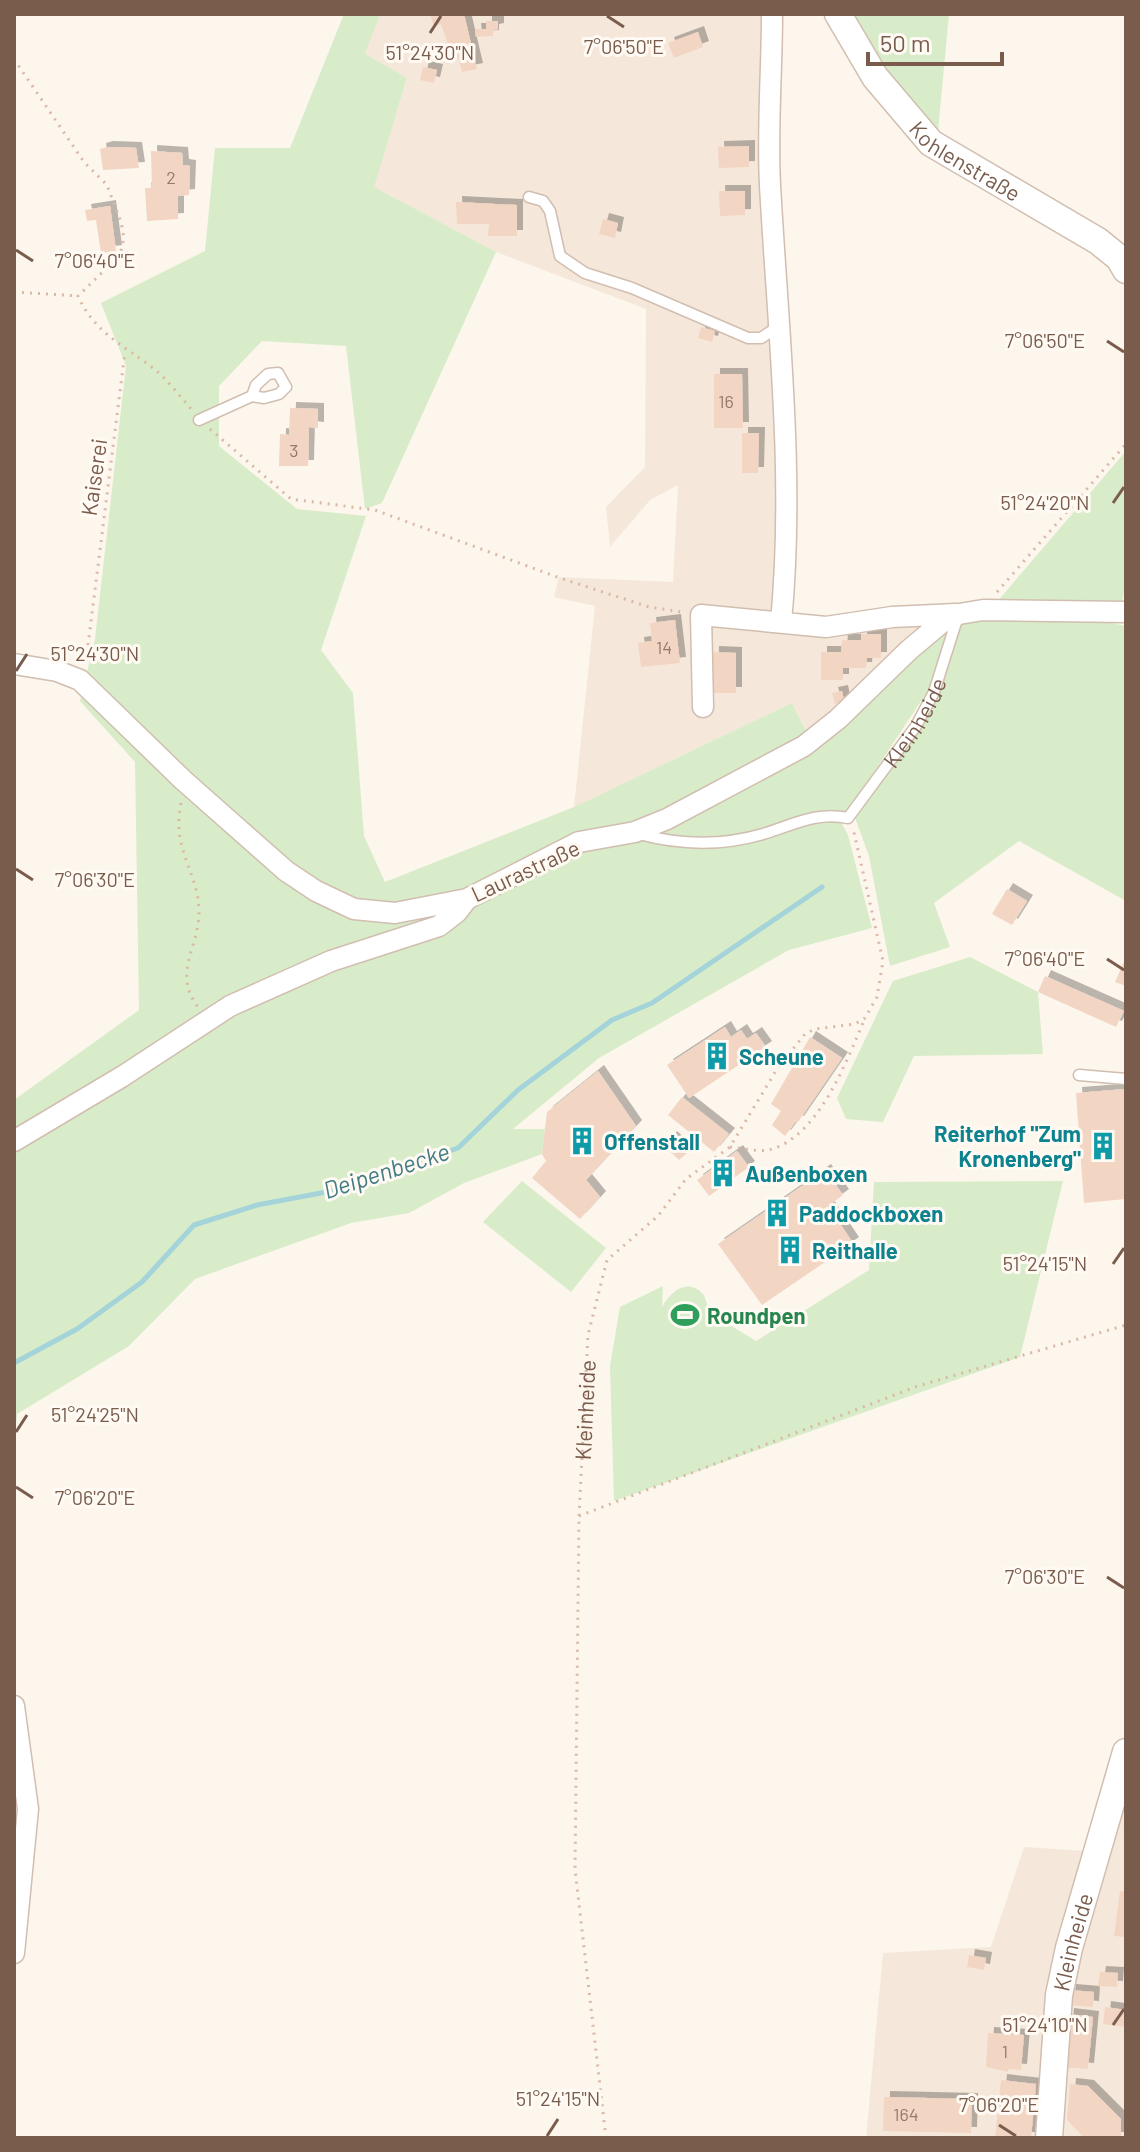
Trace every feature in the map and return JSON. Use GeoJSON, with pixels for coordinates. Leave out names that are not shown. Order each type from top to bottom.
{"type":"FeatureCollection","features":[{"type":"Feature","properties":{"kind":"street"},"geometry":{"type":"LineString","coordinates":[[772,14],[770,182],[785,464],[785,576],[781,622]]}},
{"type":"Feature","properties":{"kind":"street","name":"Kohlenstraße"},"geometry":{"type":"LineString","coordinates":[[838,14],[875,77],[931,143],[1124,256]]}},
{"type":"Feature","properties":{"kind":"street","name":"Laurastraße"},"geometry":{"type":"LineString","coordinates":[[701,615],[826,627],[892,617],[983,610],[1126,612]]}},
{"type":"Feature","properties":{"kind":"street","name":"Laurastraße"},"geometry":{"type":"LineString","coordinates":[[14,664],[57,671],[80,680],[190,787],[286,871],[316,891],[354,909],[395,913],[467,899],[579,842],[635,832],[667,819],[804,746],[838,719],[909,650],[940,624],[959,614]]}},
{"type":"Feature","properties":{"kind":"street"},"geometry":{"type":"LineString","coordinates":[[701,615],[703,707]]}},
{"type":"Feature","properties":{"kind":"street"},"geometry":{"type":"LineString","coordinates":[[14,1141],[123,1076],[207,1018],[331,961],[439,926],[457,912],[467,899]]}},
{"type":"Feature","properties":{"kind":"street"},"geometry":{"type":"LineString","coordinates":[[14,1706],[28,1809],[14,1953]]}},
{"type":"Feature","properties":{"kind":"street","name":"Kleinheide"},"geometry":{"type":"LineString","coordinates":[[1049,2138],[1059,1995],[1069,1948],[1126,1752]]}},
{"type":"Feature","properties":{"kind":"lane"},"geometry":{"type":"LineString","coordinates":[[529,197],[543,201],[550,211],[560,256],[585,273],[632,288],[748,338],[761,338],[779,325]]}},
{"type":"Feature","properties":{"kind":"lane"},"geometry":{"type":"LineString","coordinates":[[199,420],[252,396]]}},
{"type":"Feature","properties":{"kind":"lane","name":"Kleinheide"},"geometry":{"type":"LineString","coordinates":[[848,818],[916,726],[934,692],[959,614]]}},
{"type":"Feature","properties":{"kind":"lane"},"geometry":{"type":"LineString","coordinates":[[635,832],[672,843],[705,842],[749,837],[818,815],[848,818]]}},
{"type":"Feature","properties":{"kind":"lane"},"geometry":{"type":"LineString","coordinates":[[1079,1075],[1126,1079]]}},
{"type":"Feature","properties":{"kind":"path"},"geometry":{"type":"LineString","coordinates":[[14,59],[75,149],[107,185],[124,238],[120,255],[78,296],[14,292]]}},
{"type":"Feature","properties":{"kind":"path","name":"Kaiserei"},"geometry":{"type":"LineString","coordinates":[[78,296],[89,317],[125,352],[89,648],[80,680]]}},
{"type":"Feature","properties":{"kind":"path"},"geometry":{"type":"LineString","coordinates":[[983,610],[1126,444]]}},
{"type":"Feature","properties":{"kind":"path"},"geometry":{"type":"LineString","coordinates":[[291,499],[375,510],[649,607],[701,615]]}},
{"type":"Feature","properties":{"kind":"path"},"geometry":{"type":"LineString","coordinates":[[190,787],[182,798],[178,825],[181,854],[200,909],[194,942],[186,962],[186,985],[207,1018]]}},
{"type":"Feature","properties":{"kind":"path"},"geometry":{"type":"LineString","coordinates":[[730,1147],[768,1150],[804,1130],[831,1091],[880,989],[883,961],[864,888],[856,834],[848,818]]}},
{"type":"Feature","properties":{"kind":"path","name":"Kleinheide"},"geometry":{"type":"LineString","coordinates":[[606,2138],[575,1869],[579,1516],[588,1335],[607,1260],[658,1216],[686,1179],[730,1147],[777,1069],[805,1034],[815,1029],[855,1024],[865,1018]]}},
{"type":"Feature","properties":{"kind":"path"},"geometry":{"type":"LineString","coordinates":[[579,1516],[918,1386],[1126,1325]]}},
{"type":"Feature","properties":{"kind":"shaded area"},"geometry":{"type":"Polygon","coordinates":[[[380,14],[764,14],[781,464],[774,628],[936,617],[809,735],[792,703],[574,807],[595,606],[554,597],[559,577],[673,582],[678,485],[650,500],[610,547],[606,507],[645,467],[646,309],[496,252],[373,187],[407,79],[364,54],[380,14]]]}},
{"type":"Feature","properties":{"kind":"shaded area"},"geometry":{"type":"Polygon","coordinates":[[[1126,1786],[1126,2138],[866,2138],[883,1953],[991,1947],[1024,1847],[1102,1852],[1126,1786]]]}},
{"type":"Feature","properties":{"kind":"green space"},"geometry":{"type":"Polygon","coordinates":[[[344,14],[380,14],[365,54],[407,78],[374,187],[496,252],[382,503],[365,509],[346,346],[262,341],[219,386],[219,446],[297,509],[366,516],[321,650],[353,693],[364,836],[385,882],[574,807],[792,703],[814,746],[950,625],[931,686],[841,822],[848,835],[872,928],[789,950],[599,1058],[513,1129],[545,1129],[542,1154],[464,1183],[409,1213],[351,1223],[195,1279],[129,1346],[17,1414],[14,1453],[14,1100],[139,1010],[135,762],[80,701],[95,639],[126,366],[101,303],[205,251],[215,148],[290,148],[344,14]]]}},
{"type":"Feature","properties":{"kind":"green space"},"geometry":{"type":"Polygon","coordinates":[[[848,14],[949,14],[938,132],[905,100],[848,14]]]}},
{"type":"Feature","properties":{"kind":"green space"},"geometry":{"type":"Polygon","coordinates":[[[1126,451],[1126,581],[1122,603],[996,603],[1126,451]]]}},
{"type":"Feature","properties":{"kind":"green space"},"geometry":{"type":"Polygon","coordinates":[[[1089,618],[1126,626],[1126,901],[1019,841],[934,903],[950,947],[890,966],[869,856],[854,815],[940,690],[962,621],[1089,618]]]}},
{"type":"Feature","properties":{"kind":"green space"},"geometry":{"type":"Polygon","coordinates":[[[970,957],[1038,992],[1043,1054],[914,1056],[883,1122],[846,1119],[837,1098],[893,981],[970,957]]]}},
{"type":"Feature","properties":{"kind":"green space"},"geometry":{"type":"Polygon","coordinates":[[[522,1181],[606,1248],[571,1292],[483,1222],[522,1181]]]}},
{"type":"Feature","properties":{"kind":"green space"},"geometry":{"type":"Polygon","coordinates":[[[1063,1181],[1020,1357],[614,1501],[610,1366],[620,1307],[663,1286],[662,1307],[674,1292],[691,1287],[703,1294],[717,1316],[756,1341],[869,1270],[874,1182],[1063,1181]]]}},
{"type":"Feature","properties":{"kind":"building"},"geometry":{"type":"Polygon","coordinates":[[[430,14],[464,14],[477,69],[462,72],[458,58],[453,59],[441,24],[434,27],[430,14]]]}},
{"type":"Feature","properties":{"kind":"building"},"geometry":{"type":"Polygon","coordinates":[[[486,21],[498,21],[498,29],[493,30],[493,36],[476,37],[475,29],[486,29],[486,21]]]}},
{"type":"Feature","properties":{"kind":"building"},"geometry":{"type":"Polygon","coordinates":[[[698,32],[703,47],[674,58],[668,43],[698,32]]]}},
{"type":"Feature","properties":{"kind":"building"},"geometry":{"type":"Polygon","coordinates":[[[423,67],[437,70],[434,83],[420,80],[423,67]]]}},
{"type":"Feature","properties":{"kind":"building"},"geometry":{"type":"Polygon","coordinates":[[[749,146],[749,167],[719,168],[718,147],[749,146]]]}},
{"type":"Feature","properties":{"kind":"building"},"geometry":{"type":"Polygon","coordinates":[[[136,148],[139,168],[103,170],[100,149],[136,148]]]}},
{"type":"Feature","properties":{"kind":"building"},"geometry":{"type":"Polygon","coordinates":[[[151,151],[182,153],[183,165],[190,166],[189,195],[178,196],[178,219],[147,221],[145,188],[152,188],[151,151]]]}},
{"type":"Feature","properties":{"kind":"building"},"geometry":{"type":"Polygon","coordinates":[[[719,191],[745,191],[745,215],[720,216],[719,191]]]}},
{"type":"Feature","properties":{"kind":"building"},"geometry":{"type":"Polygon","coordinates":[[[456,202],[517,205],[517,236],[488,236],[489,224],[457,224],[456,202]]]}},
{"type":"Feature","properties":{"kind":"building"},"geometry":{"type":"Polygon","coordinates":[[[110,206],[116,251],[101,253],[96,220],[87,221],[85,210],[110,206]]]}},
{"type":"Feature","properties":{"kind":"building"},"geometry":{"type":"Polygon","coordinates":[[[603,219],[618,223],[615,238],[599,234],[603,219]]]}},
{"type":"Feature","properties":{"kind":"building"},"geometry":{"type":"Polygon","coordinates":[[[701,327],[715,331],[712,342],[698,338],[701,327]]]}},
{"type":"Feature","properties":{"kind":"building"},"geometry":{"type":"Polygon","coordinates":[[[714,374],[742,374],[743,428],[714,428],[714,374]]]}},
{"type":"Feature","properties":{"kind":"building"},"geometry":{"type":"Polygon","coordinates":[[[290,408],[318,409],[318,428],[309,427],[308,466],[279,466],[280,434],[289,435],[290,408]]]}},
{"type":"Feature","properties":{"kind":"building"},"geometry":{"type":"Polygon","coordinates":[[[742,433],[759,433],[758,473],[742,473],[742,433]]]}},
{"type":"Feature","properties":{"kind":"building"},"geometry":{"type":"Polygon","coordinates":[[[675,620],[680,663],[641,667],[638,643],[652,641],[650,623],[675,620]]]}},
{"type":"Feature","properties":{"kind":"building"},"geometry":{"type":"Polygon","coordinates":[[[861,634],[881,634],[881,658],[867,658],[866,668],[843,668],[843,680],[821,680],[821,652],[841,652],[842,640],[861,640],[861,634]]]}},
{"type":"Feature","properties":{"kind":"building"},"geometry":{"type":"Polygon","coordinates":[[[713,652],[736,653],[736,693],[712,693],[713,652]]]}},
{"type":"Feature","properties":{"kind":"building"},"geometry":{"type":"Polygon","coordinates":[[[842,691],[844,701],[835,704],[832,693],[842,691]]]}},
{"type":"Feature","properties":{"kind":"building"},"geometry":{"type":"Polygon","coordinates":[[[1007,889],[1027,901],[1012,925],[992,914],[1007,889]]]}},
{"type":"Feature","properties":{"kind":"building"},"geometry":{"type":"Polygon","coordinates":[[[1126,957],[1126,986],[1115,982],[1126,957]]]}},
{"type":"Feature","properties":{"kind":"building"},"geometry":{"type":"Polygon","coordinates":[[[1045,976],[1124,1011],[1116,1027],[1038,992],[1045,976]]]}},
{"type":"Feature","properties":{"kind":"building","name":"Scheune"},"geometry":{"type":"Polygon","coordinates":[[[725,1027],[731,1037],[741,1030],[747,1039],[756,1033],[766,1047],[689,1098],[667,1065],[725,1027]]]}},
{"type":"Feature","properties":{"kind":"building"},"geometry":{"type":"Polygon","coordinates":[[[810,1037],[842,1058],[785,1136],[772,1125],[781,1111],[771,1104],[810,1037]]]}},
{"type":"Feature","properties":{"kind":"building","name":"Offenstall"},"geometry":{"type":"Polygon","coordinates":[[[598,1071],[636,1126],[586,1180],[600,1197],[580,1219],[532,1178],[546,1161],[542,1154],[547,1112],[598,1071]]]}},
{"type":"Feature","properties":{"kind":"building","name":"Reiterhof \"Zum Kronenberg\""},"geometry":{"type":"Polygon","coordinates":[[[1126,1089],[1126,1199],[1084,1203],[1076,1093],[1126,1089]]]}},
{"type":"Feature","properties":{"kind":"building"},"geometry":{"type":"Polygon","coordinates":[[[682,1097],[729,1134],[714,1152],[668,1115],[682,1097]]]}},
{"type":"Feature","properties":{"kind":"building","name":"Außenboxen"},"geometry":{"type":"Polygon","coordinates":[[[671,1137],[688,1152],[679,1160],[664,1146],[671,1137]]]}},
{"type":"Feature","properties":{"kind":"building","name":"Außenboxen"},"geometry":{"type":"Polygon","coordinates":[[[737,1151],[749,1167],[709,1196],[697,1180],[737,1151]]]}},
{"type":"Feature","properties":{"kind":"building","name":"Reithalle"},"geometry":{"type":"Polygon","coordinates":[[[825,1170],[843,1195],[828,1206],[853,1243],[762,1305],[718,1244],[825,1170]]]}},
{"type":"Feature","properties":{"kind":"building"},"geometry":{"type":"Polygon","coordinates":[[[1120,1891],[1126,1892],[1126,1937],[1114,1936],[1120,1891]]]}},
{"type":"Feature","properties":{"kind":"building"},"geometry":{"type":"Polygon","coordinates":[[[969,1955],[986,1958],[984,1970],[967,1967],[969,1955]]]}},
{"type":"Feature","properties":{"kind":"building"},"geometry":{"type":"Polygon","coordinates":[[[1100,1972],[1118,1973],[1117,1987],[1098,1986],[1100,1972]]]}},
{"type":"Feature","properties":{"kind":"building"},"geometry":{"type":"Polygon","coordinates":[[[1070,1990],[1094,1992],[1093,2007],[1068,2005],[1070,1990]]]}},
{"type":"Feature","properties":{"kind":"building"},"geometry":{"type":"Polygon","coordinates":[[[1105,2007],[1126,2010],[1126,2027],[1103,2024],[1105,2007]]]}},
{"type":"Feature","properties":{"kind":"building"},"geometry":{"type":"Polygon","coordinates":[[[1068,2014],[1093,2017],[1088,2069],[1063,2067],[1068,2014]]]}},
{"type":"Feature","properties":{"kind":"building"},"geometry":{"type":"Polygon","coordinates":[[[988,2033],[1024,2035],[1021,2070],[1008,2069],[1008,2072],[986,2067],[988,2033]]]}},
{"type":"Feature","properties":{"kind":"building"},"geometry":{"type":"Polygon","coordinates":[[[1001,2080],[1036,2084],[1031,2138],[995,2138],[1001,2080]]]}},
{"type":"Feature","properties":{"kind":"building"},"geometry":{"type":"Polygon","coordinates":[[[1070,2084],[1088,2086],[1121,2119],[1121,2138],[1084,2138],[1067,2120],[1070,2084]]]}},
{"type":"Feature","properties":{"kind":"building"},"geometry":{"type":"Polygon","coordinates":[[[884,2097],[972,2099],[971,2133],[883,2131],[884,2097]]]}},
{"type":"Feature","properties":{"kind":"waterway","name":"Deipenbecke"},"geometry":{"type":"LineString","coordinates":[[14,1363],[77,1329],[142,1282],[194,1225],[257,1205],[337,1190],[458,1148],[518,1090],[612,1020],[652,1003],[822,887]]}},
{"type":"Feature","properties":{"kind":"place","name":"Scheune"},"geometry":{"type":"Point","coordinates":[717,1056]}},
{"type":"Feature","properties":{"kind":"place","name":"Offenstall"},"geometry":{"type":"Point","coordinates":[582,1141]}},
{"type":"Feature","properties":{"kind":"place","name":"Reiterhof \"Zum Kronenberg\""},"geometry":{"type":"Point","coordinates":[1103,1146]}},
{"type":"Feature","properties":{"kind":"place","name":"Außenboxen"},"geometry":{"type":"Point","coordinates":[723,1173]}},
{"type":"Feature","properties":{"kind":"place","name":"Paddockboxen"},"geometry":{"type":"Point","coordinates":[777,1213]}},
{"type":"Feature","properties":{"kind":"place","name":"Reithalle"},"geometry":{"type":"Point","coordinates":[790,1250]}},
{"type":"Feature","properties":{"kind":"place","name":"Roundpen"},"geometry":{"type":"Point","coordinates":[685,1315]}}]}
